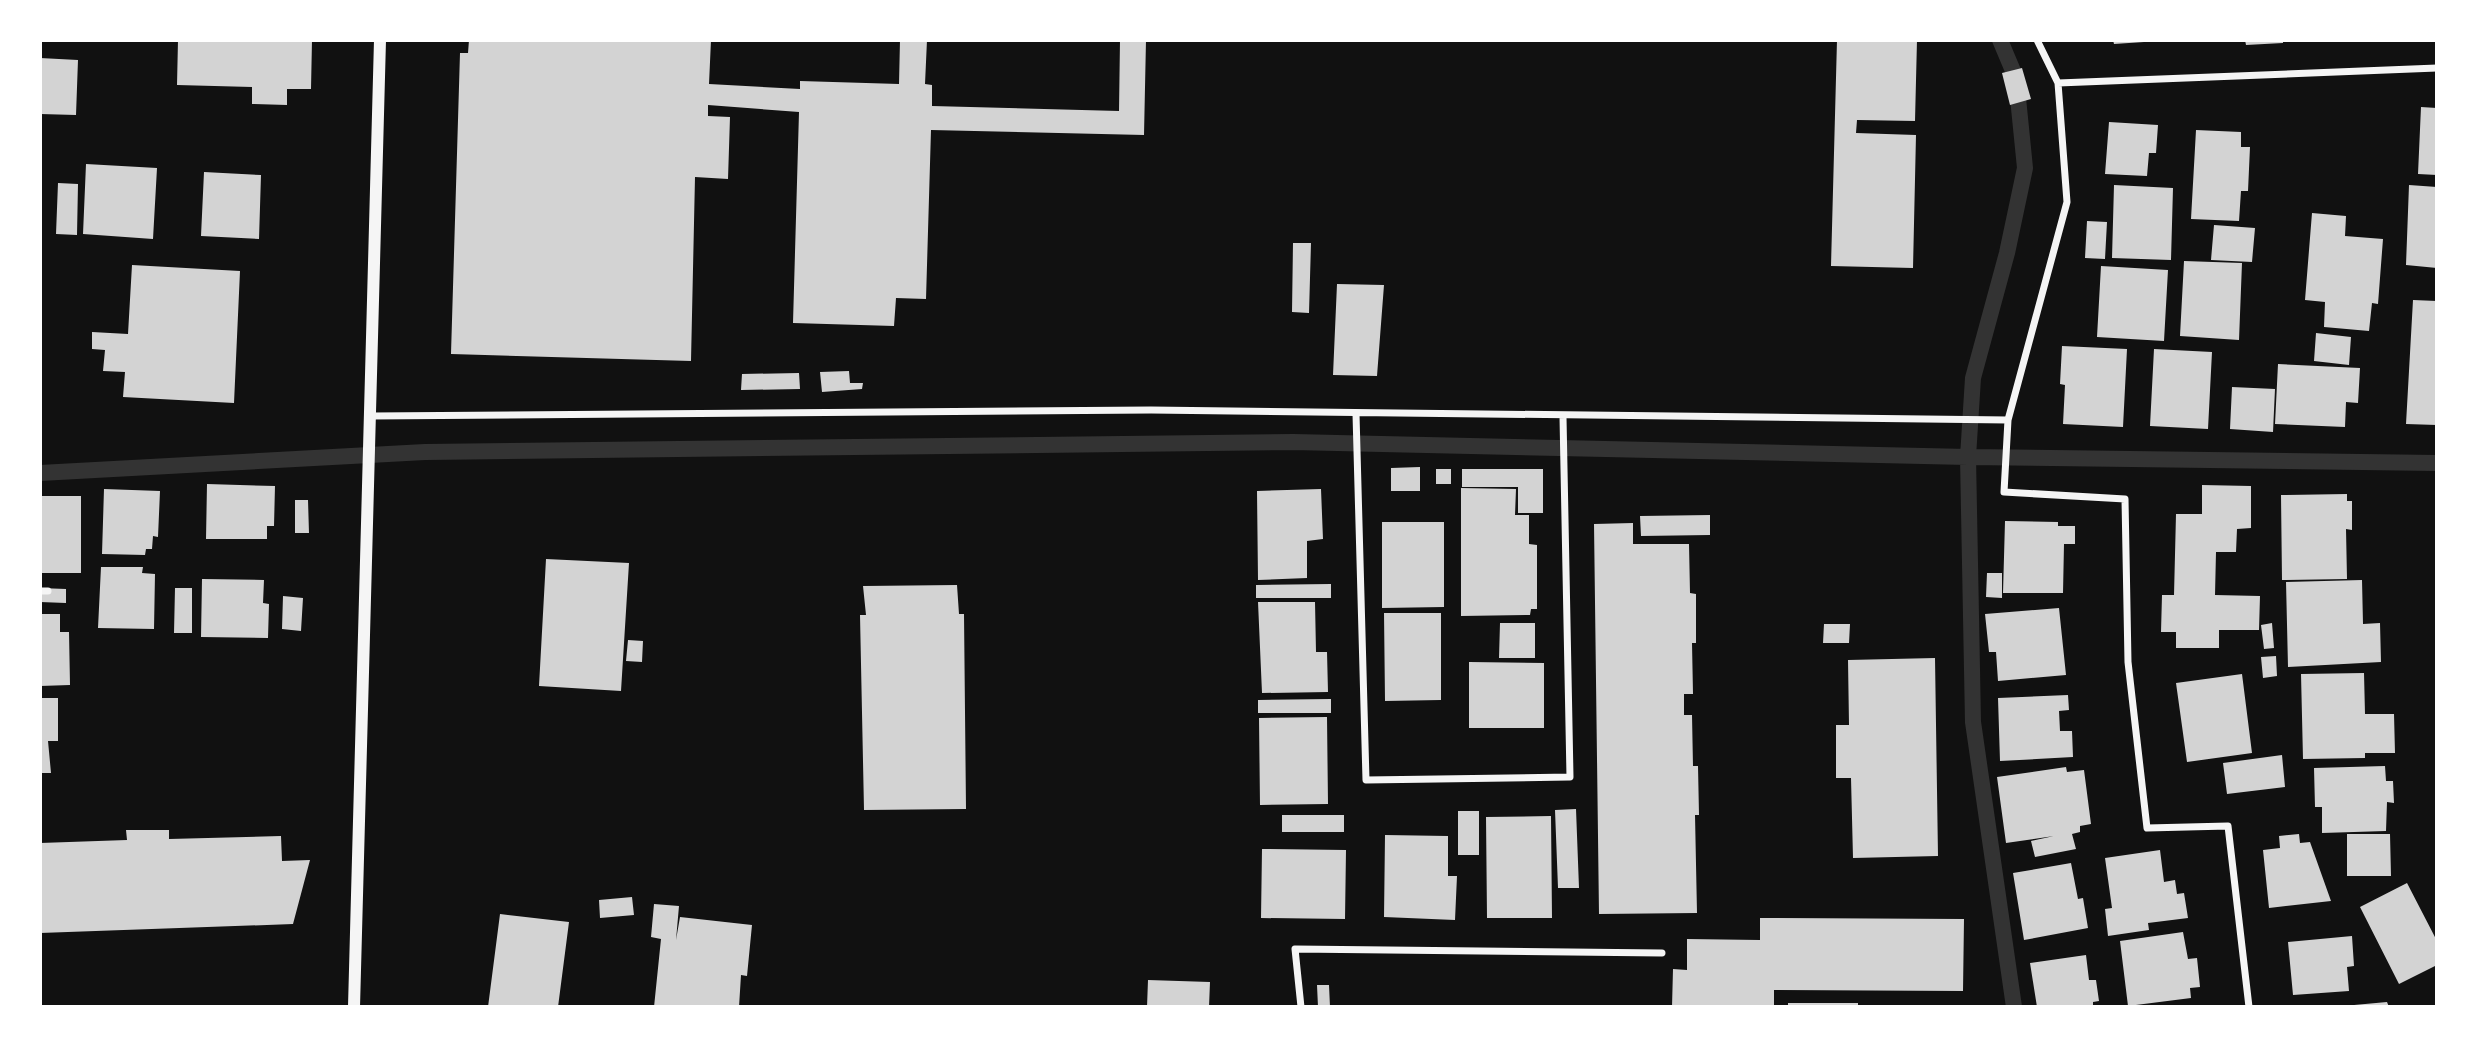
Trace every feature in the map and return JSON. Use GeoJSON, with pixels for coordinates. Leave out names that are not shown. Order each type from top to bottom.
{"type":"FeatureCollection","features":[{"type":"Feature","properties":{"kind":"street"},"geometry":{"type":"LineString","coordinates":[[354,1007],[380,40]]}},
{"type":"Feature","properties":{"kind":"street"},"geometry":{"type":"LineString","coordinates":[[2037,40],[2058,83],[2067,202],[2008,420],[2004,492],[2125,499],[2128,662],[2147,828],[2228,826],[2249,1007]]}},
{"type":"Feature","properties":{"kind":"street"},"geometry":{"type":"LineString","coordinates":[[2058,83],[2437,68]]}},
{"type":"Feature","properties":{"kind":"street"},"geometry":{"type":"LineString","coordinates":[[371,416],[1151,410],[1563,417],[2008,420]]}},
{"type":"Feature","properties":{"kind":"street"},"geometry":{"type":"LineString","coordinates":[[1356,414],[1366,779],[1570,777],[1563,417]]}},
{"type":"Feature","properties":{"kind":"street"},"geometry":{"type":"LineString","coordinates":[[1301,1007],[1295,949],[1661,953]]}},
{"type":"Feature","properties":{"kind":"building"},"geometry":{"type":"Polygon","coordinates":[[[178,40],[312,40],[311,89],[287,89],[287,105],[252,104],[252,87],[177,85],[178,40]]]}},
{"type":"Feature","properties":{"kind":"building"},"geometry":{"type":"Polygon","coordinates":[[[469,40],[711,40],[709,84],[800,89],[800,81],[899,84],[900,40],[927,40],[925,84],[932,85],[932,106],[1119,111],[1120,40],[1146,40],[1144,135],[931,130],[926,299],[896,298],[894,326],[793,323],[799,112],[708,105],[708,116],[730,117],[728,179],[695,177],[691,361],[451,354],[460,53],[468,53],[469,40]]]}},
{"type":"Feature","properties":{"kind":"building"},"geometry":{"type":"Polygon","coordinates":[[[1837,40],[1917,40],[1915,121],[1857,120],[1856,133],[1916,135],[1913,268],[1831,266],[1837,40]]]}},
{"type":"Feature","properties":{"kind":"building"},"geometry":{"type":"Polygon","coordinates":[[[2113,40],[2144,40],[2144,42],[2114,44],[2113,40]]]}},
{"type":"Feature","properties":{"kind":"building"},"geometry":{"type":"Polygon","coordinates":[[[2245,40],[2283,40],[2283,43],[2246,45],[2245,40]]]}},
{"type":"Feature","properties":{"kind":"building"},"geometry":{"type":"Polygon","coordinates":[[[40,58],[78,60],[76,115],[40,114],[40,58]]]}},
{"type":"Feature","properties":{"kind":"building"},"geometry":{"type":"Polygon","coordinates":[[[2022,68],[2031,99],[2010,105],[2002,73],[2022,68]]]}},
{"type":"Feature","properties":{"kind":"building"},"geometry":{"type":"Polygon","coordinates":[[[2421,107],[2437,108],[2437,175],[2418,174],[2421,107]]]}},
{"type":"Feature","properties":{"kind":"building"},"geometry":{"type":"Polygon","coordinates":[[[2109,122],[2158,125],[2156,153],[2149,153],[2147,176],[2105,174],[2109,122]]]}},
{"type":"Feature","properties":{"kind":"building"},"geometry":{"type":"Polygon","coordinates":[[[2196,130],[2241,132],[2241,147],[2250,147],[2248,191],[2241,191],[2239,221],[2191,219],[2196,130]]]}},
{"type":"Feature","properties":{"kind":"building"},"geometry":{"type":"Polygon","coordinates":[[[86,164],[157,168],[153,239],[83,234],[86,164]]]}},
{"type":"Feature","properties":{"kind":"building"},"geometry":{"type":"Polygon","coordinates":[[[204,172],[261,175],[259,239],[201,236],[204,172]]]}},
{"type":"Feature","properties":{"kind":"building"},"geometry":{"type":"Polygon","coordinates":[[[58,183],[78,184],[77,235],[56,234],[58,183]]]}},
{"type":"Feature","properties":{"kind":"building"},"geometry":{"type":"Polygon","coordinates":[[[2114,185],[2173,188],[2171,260],[2112,258],[2114,185]]]}},
{"type":"Feature","properties":{"kind":"building"},"geometry":{"type":"Polygon","coordinates":[[[2409,185],[2437,187],[2437,268],[2406,265],[2409,185]]]}},
{"type":"Feature","properties":{"kind":"building"},"geometry":{"type":"Polygon","coordinates":[[[2312,213],[2346,216],[2345,236],[2383,239],[2378,304],[2372,303],[2369,331],[2324,327],[2325,302],[2305,300],[2312,213]]]}},
{"type":"Feature","properties":{"kind":"building"},"geometry":{"type":"Polygon","coordinates":[[[2087,221],[2107,222],[2105,259],[2085,258],[2087,221]]]}},
{"type":"Feature","properties":{"kind":"building"},"geometry":{"type":"Polygon","coordinates":[[[2214,225],[2255,228],[2252,262],[2211,260],[2214,225]]]}},
{"type":"Feature","properties":{"kind":"building"},"geometry":{"type":"Polygon","coordinates":[[[1293,243],[1311,243],[1309,313],[1292,312],[1293,243]]]}},
{"type":"Feature","properties":{"kind":"building"},"geometry":{"type":"Polygon","coordinates":[[[2184,261],[2242,263],[2239,340],[2180,336],[2184,261]]]}},
{"type":"Feature","properties":{"kind":"building"},"geometry":{"type":"Polygon","coordinates":[[[132,265],[240,271],[234,403],[123,397],[125,372],[103,371],[105,350],[92,349],[92,332],[128,334],[132,265]]]}},
{"type":"Feature","properties":{"kind":"building"},"geometry":{"type":"Polygon","coordinates":[[[2101,266],[2168,270],[2164,341],[2097,337],[2101,266]]]}},
{"type":"Feature","properties":{"kind":"building"},"geometry":{"type":"Polygon","coordinates":[[[1337,284],[1384,285],[1377,376],[1333,375],[1337,284]]]}},
{"type":"Feature","properties":{"kind":"building"},"geometry":{"type":"Polygon","coordinates":[[[2413,300],[2437,301],[2437,425],[2406,424],[2413,300]]]}},
{"type":"Feature","properties":{"kind":"building"},"geometry":{"type":"Polygon","coordinates":[[[2316,333],[2351,337],[2349,365],[2314,361],[2316,333]]]}},
{"type":"Feature","properties":{"kind":"building"},"geometry":{"type":"Polygon","coordinates":[[[2062,346],[2127,349],[2123,427],[2063,424],[2065,385],[2060,384],[2062,346]]]}},
{"type":"Feature","properties":{"kind":"building"},"geometry":{"type":"Polygon","coordinates":[[[2154,349],[2212,352],[2208,429],[2150,426],[2154,349]]]}},
{"type":"Feature","properties":{"kind":"building"},"geometry":{"type":"Polygon","coordinates":[[[2278,364],[2360,368],[2358,403],[2346,402],[2345,427],[2275,424],[2278,364]]]}},
{"type":"Feature","properties":{"kind":"building"},"geometry":{"type":"Polygon","coordinates":[[[849,371],[850,383],[863,383],[862,389],[822,392],[820,372],[849,371]]]}},
{"type":"Feature","properties":{"kind":"building"},"geometry":{"type":"Polygon","coordinates":[[[799,373],[800,389],[741,390],[742,374],[799,373]]]}},
{"type":"Feature","properties":{"kind":"building"},"geometry":{"type":"Polygon","coordinates":[[[2232,387],[2275,389],[2273,432],[2230,429],[2232,387]]]}},
{"type":"Feature","properties":{"kind":"building"},"geometry":{"type":"Polygon","coordinates":[[[1420,467],[1420,491],[1391,491],[1391,468],[1420,467]]]}},
{"type":"Feature","properties":{"kind":"building"},"geometry":{"type":"Polygon","coordinates":[[[1436,469],[1451,469],[1451,484],[1436,484],[1436,469]]]}},
{"type":"Feature","properties":{"kind":"building"},"geometry":{"type":"Polygon","coordinates":[[[1462,469],[1543,469],[1543,513],[1518,513],[1518,487],[1462,487],[1462,469]]]}},
{"type":"Feature","properties":{"kind":"building"},"geometry":{"type":"Polygon","coordinates":[[[207,484],[275,486],[274,526],[267,526],[267,539],[206,539],[207,484]]]}},
{"type":"Feature","properties":{"kind":"building"},"geometry":{"type":"Polygon","coordinates":[[[2202,485],[2251,486],[2251,528],[2237,529],[2236,552],[2216,552],[2215,595],[2260,596],[2259,630],[2219,630],[2219,648],[2176,648],[2176,632],[2161,632],[2162,595],[2174,595],[2176,514],[2202,514],[2202,485]]]}},
{"type":"Feature","properties":{"kind":"building"},"geometry":{"type":"Polygon","coordinates":[[[1461,488],[1516,489],[1515,515],[1529,515],[1529,544],[1537,545],[1537,609],[1531,609],[1530,615],[1461,616],[1461,488]]]}},
{"type":"Feature","properties":{"kind":"building"},"geometry":{"type":"Polygon","coordinates":[[[104,489],[160,491],[158,537],[153,536],[152,549],[146,549],[145,555],[102,554],[104,489]]]}},
{"type":"Feature","properties":{"kind":"building"},"geometry":{"type":"Polygon","coordinates":[[[1321,489],[1323,539],[1307,541],[1307,578],[1258,580],[1257,491],[1321,489]]]}},
{"type":"Feature","properties":{"kind":"building"},"geometry":{"type":"Polygon","coordinates":[[[2347,494],[2347,501],[2352,501],[2352,530],[2346,529],[2347,579],[2282,580],[2281,495],[2347,494]]]}},
{"type":"Feature","properties":{"kind":"building"},"geometry":{"type":"Polygon","coordinates":[[[40,496],[81,496],[81,573],[40,573],[40,496]]]}},
{"type":"Feature","properties":{"kind":"building"},"geometry":{"type":"Polygon","coordinates":[[[295,500],[308,500],[309,533],[295,533],[295,500]]]}},
{"type":"Feature","properties":{"kind":"building"},"geometry":{"type":"Polygon","coordinates":[[[1710,515],[1710,535],[1641,536],[1640,516],[1710,515]]]}},
{"type":"Feature","properties":{"kind":"building"},"geometry":{"type":"Polygon","coordinates":[[[2005,521],[2058,522],[2058,526],[2075,526],[2075,544],[2064,544],[2063,593],[2003,593],[2005,521]]]}},
{"type":"Feature","properties":{"kind":"building"},"geometry":{"type":"Polygon","coordinates":[[[1382,522],[1444,522],[1444,607],[1382,608],[1382,522]]]}},
{"type":"Feature","properties":{"kind":"building"},"geometry":{"type":"Polygon","coordinates":[[[1633,523],[1633,544],[1689,544],[1690,593],[1696,594],[1696,643],[1692,643],[1693,694],[1684,694],[1684,715],[1692,715],[1693,766],[1698,766],[1699,815],[1695,815],[1697,913],[1599,914],[1594,524],[1633,523]]]}},
{"type":"Feature","properties":{"kind":"building"},"geometry":{"type":"Polygon","coordinates":[[[546,559],[629,563],[621,691],[539,686],[546,559]]]}},
{"type":"Feature","properties":{"kind":"building"},"geometry":{"type":"Polygon","coordinates":[[[101,567],[143,567],[142,573],[155,574],[154,629],[98,628],[101,567]]]}},
{"type":"Feature","properties":{"kind":"building"},"geometry":{"type":"Polygon","coordinates":[[[1987,573],[2002,573],[2002,598],[1986,597],[1987,573]]]}},
{"type":"Feature","properties":{"kind":"building"},"geometry":{"type":"Polygon","coordinates":[[[202,579],[264,580],[263,603],[269,604],[268,638],[201,637],[202,579]]]}},
{"type":"Feature","properties":{"kind":"building"},"geometry":{"type":"Polygon","coordinates":[[[2362,580],[2363,624],[2380,623],[2381,662],[2288,667],[2286,582],[2362,580]]]}},
{"type":"Feature","properties":{"kind":"building"},"geometry":{"type":"Polygon","coordinates":[[[1331,584],[1331,598],[1256,598],[1256,585],[1331,584]]]}},
{"type":"Feature","properties":{"kind":"building"},"geometry":{"type":"Polygon","coordinates":[[[957,585],[959,614],[964,614],[966,809],[864,810],[860,615],[866,615],[863,586],[957,585]]]}},
{"type":"Feature","properties":{"kind":"building"},"geometry":{"type":"Polygon","coordinates":[[[40,588],[66,589],[66,603],[40,602],[40,588]]]}},
{"type":"Feature","properties":{"kind":"building"},"geometry":{"type":"Polygon","coordinates":[[[175,588],[192,588],[192,633],[174,633],[175,588]]]}},
{"type":"Feature","properties":{"kind":"building"},"geometry":{"type":"Polygon","coordinates":[[[283,596],[303,598],[301,631],[282,629],[283,596]]]}},
{"type":"Feature","properties":{"kind":"building"},"geometry":{"type":"Polygon","coordinates":[[[1258,602],[1315,602],[1316,652],[1327,652],[1328,692],[1262,693],[1258,602]]]}},
{"type":"Feature","properties":{"kind":"building"},"geometry":{"type":"Polygon","coordinates":[[[2059,608],[2066,675],[1998,681],[1996,652],[1989,652],[1985,614],[2059,608]]]}},
{"type":"Feature","properties":{"kind":"building"},"geometry":{"type":"Polygon","coordinates":[[[1384,613],[1441,613],[1441,700],[1385,701],[1384,613]]]}},
{"type":"Feature","properties":{"kind":"building"},"geometry":{"type":"Polygon","coordinates":[[[40,614],[60,614],[60,632],[69,632],[70,685],[40,686],[40,614]]]}},
{"type":"Feature","properties":{"kind":"building"},"geometry":{"type":"Polygon","coordinates":[[[1500,623],[1535,623],[1535,658],[1499,658],[1500,623]]]}},
{"type":"Feature","properties":{"kind":"building"},"geometry":{"type":"Polygon","coordinates":[[[2272,623],[2274,648],[2264,649],[2261,625],[2272,623]]]}},
{"type":"Feature","properties":{"kind":"building"},"geometry":{"type":"Polygon","coordinates":[[[1824,624],[1850,624],[1849,643],[1823,643],[1824,624]]]}},
{"type":"Feature","properties":{"kind":"building"},"geometry":{"type":"Polygon","coordinates":[[[628,640],[643,641],[642,662],[626,661],[628,640]]]}},
{"type":"Feature","properties":{"kind":"building"},"geometry":{"type":"Polygon","coordinates":[[[2276,656],[2277,676],[2263,678],[2261,657],[2276,656]]]}},
{"type":"Feature","properties":{"kind":"building"},"geometry":{"type":"Polygon","coordinates":[[[1935,658],[1938,856],[1853,858],[1851,778],[1836,778],[1836,725],[1849,725],[1848,660],[1935,658]]]}},
{"type":"Feature","properties":{"kind":"building"},"geometry":{"type":"Polygon","coordinates":[[[1469,662],[1544,663],[1544,728],[1469,728],[1469,662]]]}},
{"type":"Feature","properties":{"kind":"building"},"geometry":{"type":"Polygon","coordinates":[[[2364,673],[2365,714],[2394,714],[2395,753],[2365,753],[2365,758],[2303,759],[2301,674],[2364,673]]]}},
{"type":"Feature","properties":{"kind":"building"},"geometry":{"type":"Polygon","coordinates":[[[2242,674],[2252,753],[2187,762],[2176,683],[2242,674]]]}},
{"type":"Feature","properties":{"kind":"building"},"geometry":{"type":"Polygon","coordinates":[[[2068,695],[2069,710],[2059,711],[2060,731],[2072,731],[2073,757],[2000,761],[1998,698],[2068,695]]]}},
{"type":"Feature","properties":{"kind":"building"},"geometry":{"type":"Polygon","coordinates":[[[40,698],[58,698],[58,741],[48,741],[51,773],[40,773],[40,698]]]}},
{"type":"Feature","properties":{"kind":"building"},"geometry":{"type":"Polygon","coordinates":[[[1331,699],[1331,713],[1258,713],[1258,700],[1331,699]]]}},
{"type":"Feature","properties":{"kind":"building"},"geometry":{"type":"Polygon","coordinates":[[[1327,717],[1328,804],[1260,805],[1259,718],[1327,717]]]}},
{"type":"Feature","properties":{"kind":"building"},"geometry":{"type":"Polygon","coordinates":[[[2282,755],[2285,787],[2227,794],[2223,763],[2282,755]]]}},
{"type":"Feature","properties":{"kind":"building"},"geometry":{"type":"Polygon","coordinates":[[[2385,766],[2386,781],[2393,781],[2394,803],[2387,802],[2386,831],[2322,833],[2322,807],[2315,807],[2314,768],[2385,766]]]}},
{"type":"Feature","properties":{"kind":"building"},"geometry":{"type":"Polygon","coordinates":[[[2066,767],[2067,772],[2084,770],[2091,824],[2080,826],[2080,832],[2072,834],[2076,849],[2035,857],[2031,841],[2054,836],[2006,843],[1997,777],[2066,767]]]}},
{"type":"Feature","properties":{"kind":"building"},"geometry":{"type":"Polygon","coordinates":[[[1576,809],[1579,888],[1558,888],[1555,810],[1576,809]]]}},
{"type":"Feature","properties":{"kind":"building"},"geometry":{"type":"Polygon","coordinates":[[[1458,811],[1479,811],[1479,855],[1458,855],[1458,811]]]}},
{"type":"Feature","properties":{"kind":"building"},"geometry":{"type":"Polygon","coordinates":[[[1282,815],[1344,815],[1344,832],[1282,832],[1282,815]]]}},
{"type":"Feature","properties":{"kind":"building"},"geometry":{"type":"Polygon","coordinates":[[[1551,816],[1552,918],[1487,918],[1486,817],[1551,816]]]}},
{"type":"Feature","properties":{"kind":"building"},"geometry":{"type":"Polygon","coordinates":[[[126,830],[169,830],[169,839],[281,836],[282,861],[310,860],[293,924],[40,933],[40,843],[127,840],[126,830]]]}},
{"type":"Feature","properties":{"kind":"building"},"geometry":{"type":"Polygon","coordinates":[[[2299,834],[2300,843],[2310,842],[2331,901],[2269,908],[2263,850],[2280,848],[2279,836],[2299,834]]]}},
{"type":"Feature","properties":{"kind":"building"},"geometry":{"type":"Polygon","coordinates":[[[2347,834],[2390,834],[2391,876],[2347,876],[2347,834]]]}},
{"type":"Feature","properties":{"kind":"building"},"geometry":{"type":"Polygon","coordinates":[[[1385,835],[1448,836],[1448,876],[1457,876],[1455,920],[1384,917],[1385,835]]]}},
{"type":"Feature","properties":{"kind":"building"},"geometry":{"type":"Polygon","coordinates":[[[1262,849],[1346,850],[1345,919],[1261,918],[1262,849]]]}},
{"type":"Feature","properties":{"kind":"building"},"geometry":{"type":"Polygon","coordinates":[[[2160,850],[2164,882],[2175,880],[2177,894],[2184,893],[2188,918],[2148,923],[2149,930],[2108,936],[2105,909],[2112,908],[2105,858],[2160,850]]]}},
{"type":"Feature","properties":{"kind":"building"},"geometry":{"type":"Polygon","coordinates":[[[2071,863],[2078,899],[2083,898],[2088,928],[2024,940],[2013,873],[2071,863]]]}},
{"type":"Feature","properties":{"kind":"building"},"geometry":{"type":"Polygon","coordinates":[[[2407,883],[2437,941],[2437,965],[2399,984],[2360,907],[2407,883]]]}},
{"type":"Feature","properties":{"kind":"building"},"geometry":{"type":"Polygon","coordinates":[[[632,897],[634,915],[600,918],[599,900],[632,897]]]}},
{"type":"Feature","properties":{"kind":"building"},"geometry":{"type":"Polygon","coordinates":[[[654,904],[679,906],[676,940],[680,917],[752,925],[747,976],[741,975],[739,1007],[654,1007],[661,939],[651,937],[654,904]]]}},
{"type":"Feature","properties":{"kind":"building"},"geometry":{"type":"Polygon","coordinates":[[[500,914],[569,922],[558,1007],[488,1007],[500,914]]]}},
{"type":"Feature","properties":{"kind":"building"},"geometry":{"type":"Polygon","coordinates":[[[1760,918],[1964,919],[1963,991],[1774,990],[1774,1007],[1672,1007],[1673,969],[1687,970],[1687,939],[1760,940],[1760,918]]]}},
{"type":"Feature","properties":{"kind":"building"},"geometry":{"type":"Polygon","coordinates":[[[2183,932],[2188,959],[2197,958],[2200,987],[2190,988],[2191,998],[2128,1006],[2120,941],[2183,932]]]}},
{"type":"Feature","properties":{"kind":"building"},"geometry":{"type":"Polygon","coordinates":[[[2352,936],[2354,966],[2347,967],[2349,991],[2293,995],[2288,942],[2352,936]]]}},
{"type":"Feature","properties":{"kind":"building"},"geometry":{"type":"Polygon","coordinates":[[[2086,955],[2089,980],[2096,980],[2099,1001],[2093,1002],[2093,1007],[2037,1007],[2030,963],[2086,955]]]}},
{"type":"Feature","properties":{"kind":"building"},"geometry":{"type":"Polygon","coordinates":[[[1148,980],[1210,982],[1209,1007],[1147,1007],[1148,980]]]}},
{"type":"Feature","properties":{"kind":"building"},"geometry":{"type":"Polygon","coordinates":[[[1317,985],[1329,985],[1330,1007],[1318,1007],[1317,985]]]}},
{"type":"Feature","properties":{"kind":"building"},"geometry":{"type":"Polygon","coordinates":[[[2387,1002],[2389,1007],[2354,1007],[2354,1005],[2387,1002]]]}},
{"type":"Feature","properties":{"kind":"building"},"geometry":{"type":"Polygon","coordinates":[[[1788,1003],[1858,1003],[1858,1007],[1788,1007],[1788,1003]]]}},
{"type":"Feature","properties":{"kind":"waterway"},"geometry":{"type":"LineString","coordinates":[[2000,40],[2016,78],[2025,168],[2007,253],[1973,378],[1968,457],[1973,722],[2014,1007]]}},
{"type":"Feature","properties":{"kind":"waterway"},"geometry":{"type":"LineString","coordinates":[[40,473],[425,452],[1293,442],[1968,457],[2437,463]]}}]}
